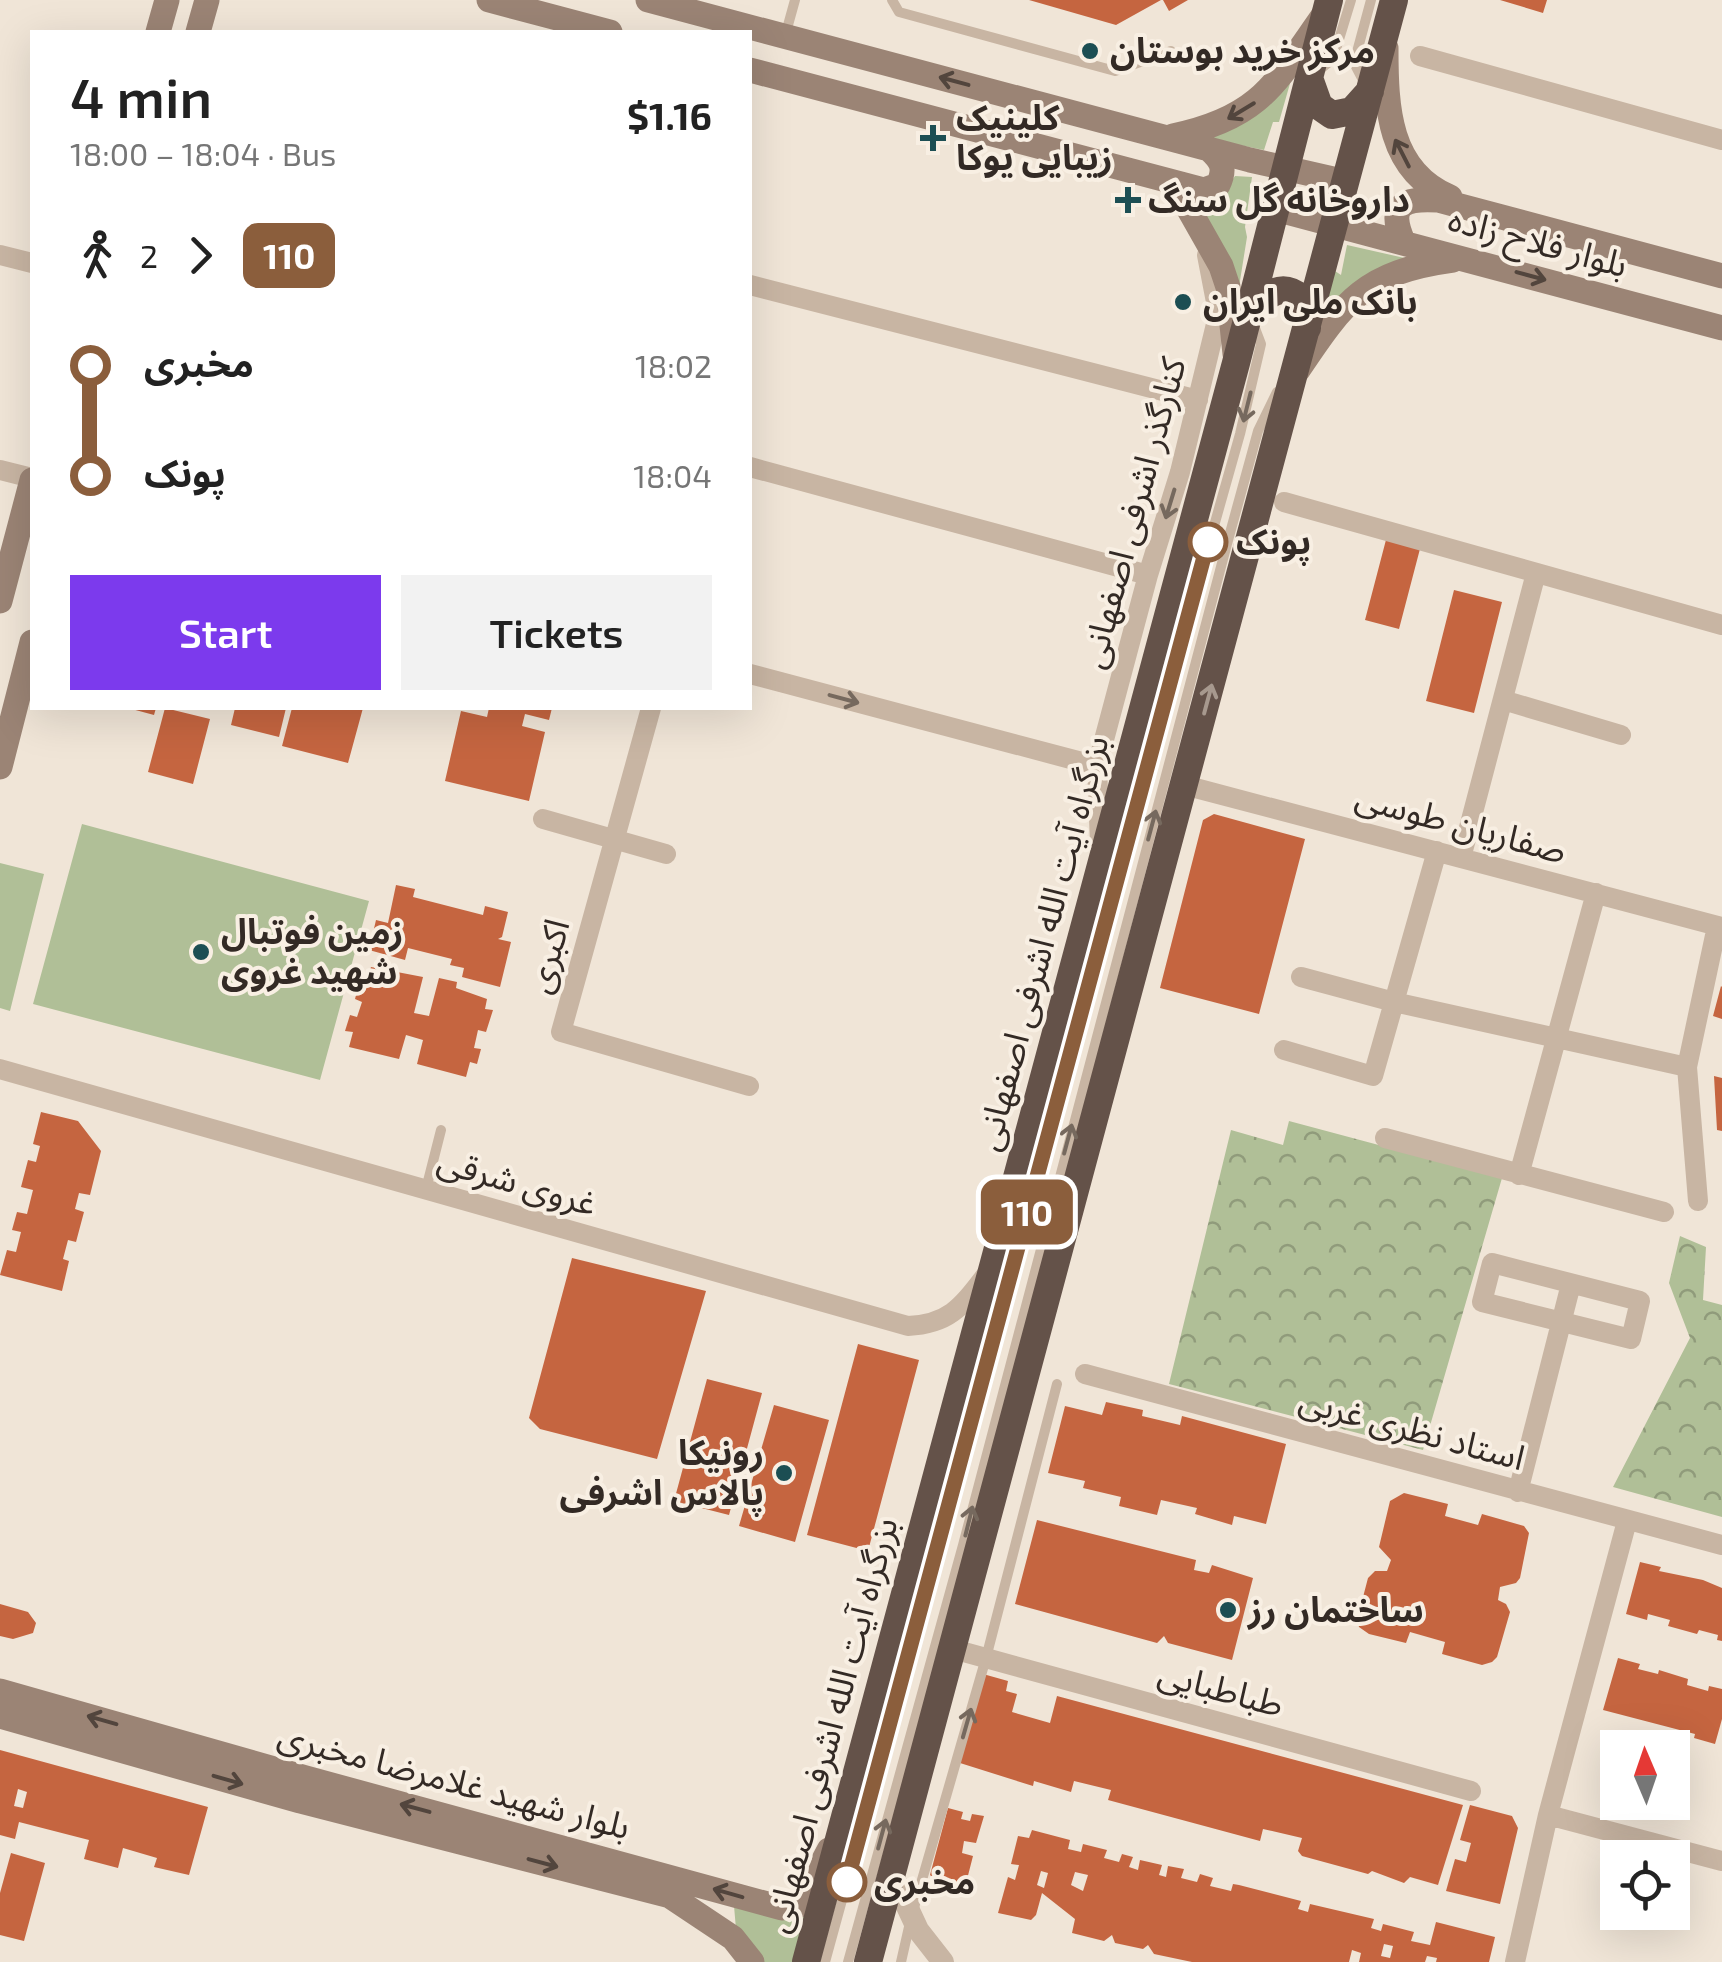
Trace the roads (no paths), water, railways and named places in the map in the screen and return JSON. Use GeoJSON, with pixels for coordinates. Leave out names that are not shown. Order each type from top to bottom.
{"type":"FeatureCollection","features":[{"type":"Feature","properties":{"kind":"highway"},"geometry":{"type":"LineString","coordinates":[[868,1962],[1394,0]]}},
{"type":"Feature","properties":{"kind":"highway","name":"بزرگراه آیت الله اشرفی اصفهانی"},"geometry":{"type":"LineString","coordinates":[[806,1962],[1309,78],[1335,4]]}},
{"type":"Feature","properties":{"kind":"highway"},"geometry":{"type":"LineString","coordinates":[[1309,78],[1319,106],[1332,115],[1352,111],[1370,91]]}},
{"type":"Feature","properties":{"kind":"highway"},"geometry":{"type":"LineString","coordinates":[[1249,313],[1273,291],[1294,292],[1305,308],[1308,329]]}},
{"type":"Feature","properties":{"kind":"main road"},"geometry":{"type":"LineString","coordinates":[[159,30],[167,0]]}},
{"type":"Feature","properties":{"kind":"main road"},"geometry":{"type":"LineString","coordinates":[[202,18],[220,0]]}},
{"type":"Feature","properties":{"kind":"main road"},"geometry":{"type":"LineString","coordinates":[[489,0],[602,30]]}},
{"type":"Feature","properties":{"kind":"main road"},"geometry":{"type":"LineString","coordinates":[[648,0],[1346,182]]}},
{"type":"Feature","properties":{"kind":"main road"},"geometry":{"type":"LineString","coordinates":[[1168,137],[1205,129],[1245,112],[1274,84],[1335,4]]}},
{"type":"Feature","properties":{"kind":"main road"},"geometry":{"type":"LineString","coordinates":[[1386,31],[1387,101],[1392,130],[1402,154],[1421,180],[1478,209]]}},
{"type":"Feature","properties":{"kind":"main road"},"geometry":{"type":"LineString","coordinates":[[752,71],[1204,190],[1218,184],[1224,172],[1222,161],[1209,149]]}},
{"type":"Feature","properties":{"kind":"main road"},"geometry":{"type":"LineString","coordinates":[[1174,183],[1206,238],[1228,287],[1236,363]]}},
{"type":"Feature","properties":{"kind":"main road"},"geometry":{"type":"LineString","coordinates":[[1403,242],[1396,226],[1396,214],[1402,204],[1414,199],[1438,200],[1478,209]]}},
{"type":"Feature","properties":{"kind":"main road","name":"بلوار فلاح زاده"},"geometry":{"type":"LineString","coordinates":[[1275,209],[1722,328]]}},
{"type":"Feature","properties":{"kind":"main road","name":"بلوار فلاح زاده"},"geometry":{"type":"LineString","coordinates":[[1478,209],[1722,276]]}},
{"type":"Feature","properties":{"kind":"main road"},"geometry":{"type":"LineString","coordinates":[[1296,375],[1342,306],[1360,292],[1413,266],[1466,258]]}},
{"type":"Feature","properties":{"kind":"main road"},"geometry":{"type":"LineString","coordinates":[[0,602],[30,487]]}},
{"type":"Feature","properties":{"kind":"main road"},"geometry":{"type":"LineString","coordinates":[[0,767],[30,650]]}},
{"type":"Feature","properties":{"kind":"main road","name":"بلوار شهید غلامرضا مخبری"},"geometry":{"type":"LineString","coordinates":[[5,1705],[303,1790],[627,1875],[782,1908],[795,1908],[804,1901],[844,1824]]}},
{"type":"Feature","properties":{"kind":"main road","name":"بلوار شهید غلامرضا مخبری"},"geometry":{"type":"LineString","coordinates":[[627,1875],[699,1912],[733,1938],[752,1962]]}},
{"type":"Feature","properties":{"kind":"street"},"geometry":{"type":"LineString","coordinates":[[1420,56],[1722,140]]}},
{"type":"Feature","properties":{"kind":"street","name":"کنارگذر اشرفی اصفهانی"},"geometry":{"type":"LineString","coordinates":[[1101,864],[1097,766],[1216,324],[1206,238]]}},
{"type":"Feature","properties":{"kind":"street"},"geometry":{"type":"LineString","coordinates":[[0,255],[30,262]]}},
{"type":"Feature","properties":{"kind":"street"},"geometry":{"type":"LineString","coordinates":[[752,286],[1198,400]]}},
{"type":"Feature","properties":{"kind":"street"},"geometry":{"type":"LineString","coordinates":[[752,469],[1148,575]]}},
{"type":"Feature","properties":{"kind":"street"},"geometry":{"type":"LineString","coordinates":[[0,470],[30,478]]}},
{"type":"Feature","properties":{"kind":"street"},"geometry":{"type":"LineString","coordinates":[[1284,502],[1722,625]]}},
{"type":"Feature","properties":{"kind":"street"},"geometry":{"type":"LineString","coordinates":[[1461,858],[1536,573]]}},
{"type":"Feature","properties":{"kind":"street"},"geometry":{"type":"LineString","coordinates":[[752,675],[1097,766]]}},
{"type":"Feature","properties":{"kind":"street"},"geometry":{"type":"LineString","coordinates":[[1503,700],[1621,734]]}},
{"type":"Feature","properties":{"kind":"street","name":"اکبری"},"geometry":{"type":"LineString","coordinates":[[650,710],[560,1032],[750,1086]]}},
{"type":"Feature","properties":{"kind":"street","name":"صفاریان طوسی"},"geometry":{"type":"LineString","coordinates":[[1184,785],[1720,927]]}},
{"type":"Feature","properties":{"kind":"street"},"geometry":{"type":"LineString","coordinates":[[544,820],[666,854]]}},
{"type":"Feature","properties":{"kind":"street"},"geometry":{"type":"LineString","coordinates":[[1284,1050],[1373,1076],[1437,851]]}},
{"type":"Feature","properties":{"kind":"street"},"geometry":{"type":"LineString","coordinates":[[1519,1175],[1596,893]]}},
{"type":"Feature","properties":{"kind":"street"},"geometry":{"type":"LineString","coordinates":[[1698,1201],[1687,1068],[1720,927]]}},
{"type":"Feature","properties":{"kind":"street"},"geometry":{"type":"LineString","coordinates":[[1300,977],[1687,1068]]}},
{"type":"Feature","properties":{"kind":"street","name":"غروی شرقی"},"geometry":{"type":"LineString","coordinates":[[0,1069],[908,1326],[933,1324],[949,1317],[995,1263]]}},
{"type":"Feature","properties":{"kind":"street"},"geometry":{"type":"LineString","coordinates":[[1386,1138],[1664,1212]]}},
{"type":"Feature","properties":{"kind":"street"},"geometry":{"type":"LineString","coordinates":[[1492,1264],[1640,1301],[1630,1339],[1562,1322],[1482,1302],[1492,1264]]}},
{"type":"Feature","properties":{"kind":"street"},"geometry":{"type":"LineString","coordinates":[[1518,1492],[1571,1284]]}},
{"type":"Feature","properties":{"kind":"street","name":"استاد نظری غربی"},"geometry":{"type":"LineString","coordinates":[[1085,1374],[1722,1546]]}},
{"type":"Feature","properties":{"kind":"street"},"geometry":{"type":"LineString","coordinates":[[1515,1962],[1548,1815],[1627,1521]]}},
{"type":"Feature","properties":{"kind":"street","name":"طباطبایی"},"geometry":{"type":"LineString","coordinates":[[953,1649],[1471,1791]]}},
{"type":"Feature","properties":{"kind":"street"},"geometry":{"type":"LineString","coordinates":[[1548,1815],[1722,1861]]}},
{"type":"Feature","properties":{"kind":"street"},"geometry":{"type":"LineString","coordinates":[[892,1874],[911,1918],[944,1962]]}},
{"type":"Feature","properties":{"kind":"lane"},"geometry":{"type":"LineString","coordinates":[[786,36],[795,0]]}},
{"type":"Feature","properties":{"kind":"lane"},"geometry":{"type":"LineString","coordinates":[[892,0],[899,12],[1115,72],[1170,50]]}},
{"type":"Feature","properties":{"kind":"lane"},"geometry":{"type":"LineString","coordinates":[[1370,91],[1354,64],[1371,0]]}},
{"type":"Feature","properties":{"kind":"lane"},"geometry":{"type":"LineString","coordinates":[[824,1962],[952,1498],[1118,866],[1240,434],[1260,344],[1249,313]]}},
{"type":"Feature","properties":{"kind":"lane"},"geometry":{"type":"LineString","coordinates":[[848,1962],[963,1545],[1258,431],[1308,329]]}},
{"type":"Feature","properties":{"kind":"lane"},"geometry":{"type":"LineString","coordinates":[[426,1190],[441,1130]]}},
{"type":"Feature","properties":{"kind":"lane"},"geometry":{"type":"LineString","coordinates":[[901,1962],[1057,1384]]}},
{"type":"Feature","properties":{"kind":"place","name":"مرکز خرید بوستان"},"geometry":{"type":"Point","coordinates":[1090,51]}},
{"type":"Feature","properties":{"kind":"place","name":"کلینیک زیبایی یوکا"},"geometry":{"type":"Point","coordinates":[933,138]}},
{"type":"Feature","properties":{"kind":"place","name":"داروخانه گل سنگ"},"geometry":{"type":"Point","coordinates":[1128,200]}},
{"type":"Feature","properties":{"kind":"place","name":"بانک ملی ایران"},"geometry":{"type":"Point","coordinates":[1183,302]}},
{"type":"Feature","properties":{"kind":"place","name":"پونک"},"geometry":{"type":"Point","coordinates":[1208,542]}},
{"type":"Feature","properties":{"kind":"place","name":"زمین فوتبال شهید غروی"},"geometry":{"type":"Point","coordinates":[201,952]}},
{"type":"Feature","properties":{"kind":"place","name":"رونیکا پالاس اشرفی"},"geometry":{"type":"Point","coordinates":[784,1473]}},
{"type":"Feature","properties":{"kind":"place","name":"ساختمان رز"},"geometry":{"type":"Point","coordinates":[1228,1610]}},
{"type":"Feature","properties":{"kind":"place","name":"مخبری"},"geometry":{"type":"Point","coordinates":[847,1882]}}]}
